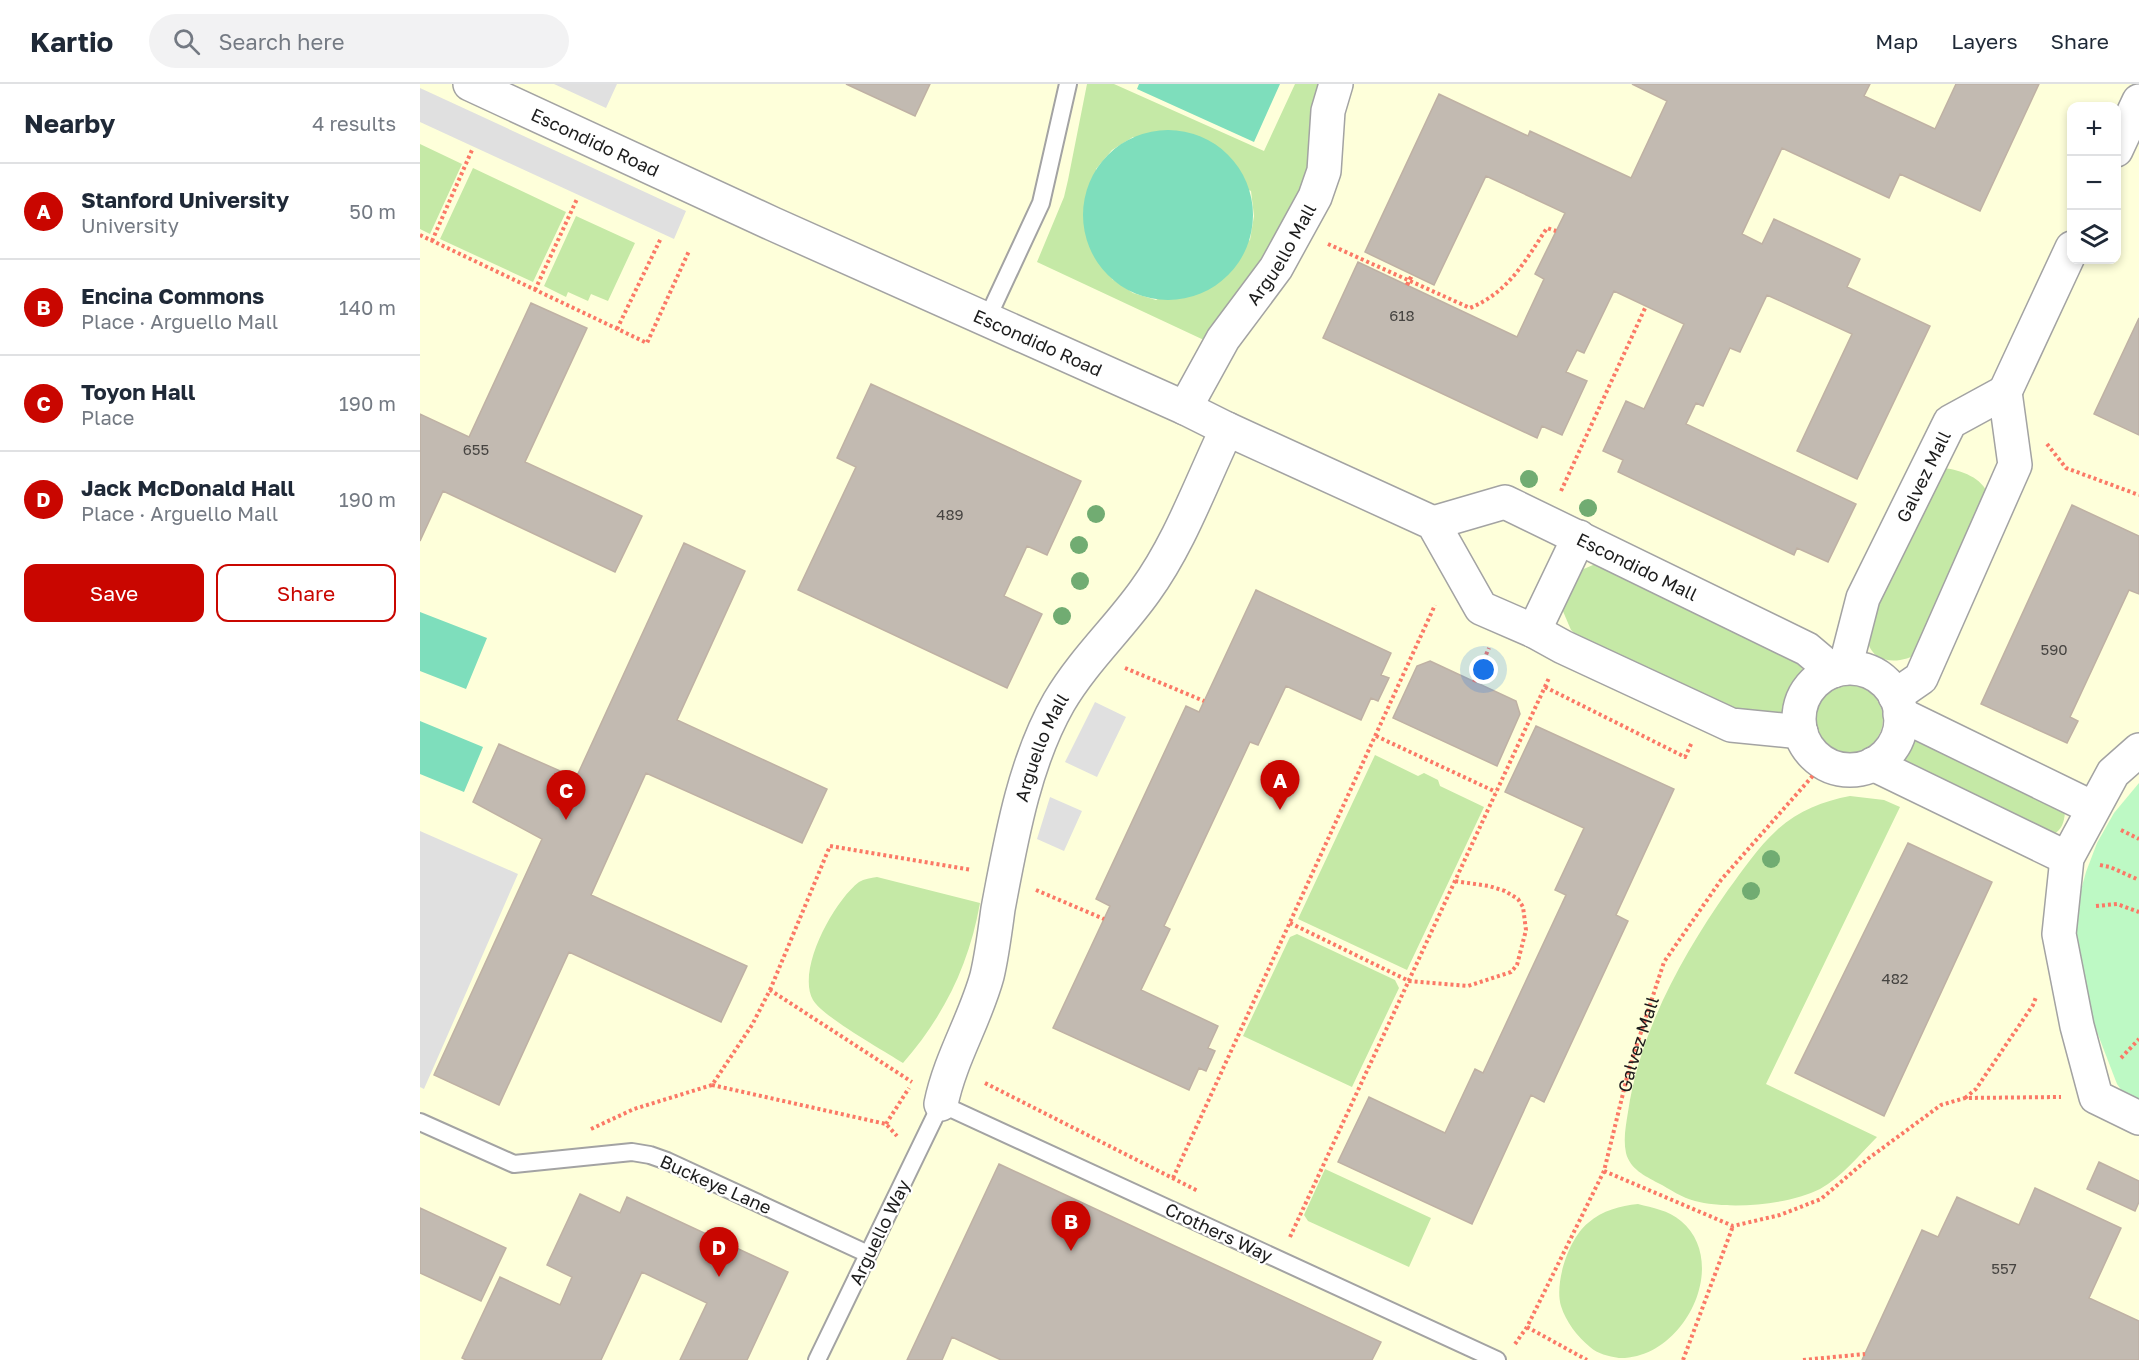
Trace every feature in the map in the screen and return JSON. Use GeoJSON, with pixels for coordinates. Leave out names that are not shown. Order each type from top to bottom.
{"type":"FeatureCollection","features":[{"type":"Feature","properties":{"kind":"street","name":"Escondido Road"},"geometry":{"type":"LineString","coordinates":[[470,84],[1433,523]]}},
{"type":"Feature","properties":{"kind":"street","name":"Arguello Mall"},"geometry":{"type":"LineString","coordinates":[[1185,408],[1223,339],[1276,268],[1315,197],[1324,171],[1328,111],[1336,84]]}},
{"type":"Feature","properties":{"kind":"street"},"geometry":{"type":"LineString","coordinates":[[2121,139],[2139,101]]}},
{"type":"Feature","properties":{"kind":"street"},"geometry":{"type":"LineString","coordinates":[[1898,705],[1921,678],[2015,465],[2005,392],[2067,259]]}},
{"type":"Feature","properties":{"kind":"street","name":"Galvez Mall"},"geometry":{"type":"LineString","coordinates":[[1839,670],[1863,598],[1950,422],[2005,392]]}},
{"type":"Feature","properties":{"kind":"street","name":"Arguello Mall"},"geometry":{"type":"LineString","coordinates":[[941,1104],[945,1083],[987,977],[1004,876],[1030,765],[1059,702],[1088,660],[1095,655],[1146,590],[1186,520],[1227,429]]}},
{"type":"Feature","properties":{"kind":"street","name":"Escondido Mall"},"geometry":{"type":"LineString","coordinates":[[1433,523],[1505,502],[1807,649],[1839,670]]}},
{"type":"Feature","properties":{"kind":"street"},"geometry":{"type":"LineString","coordinates":[[1433,523],[1481,608],[1731,725],[1801,732]]}},
{"type":"Feature","properties":{"kind":"street"},"geometry":{"type":"LineString","coordinates":[[1534,631],[1579,537]]}},
{"type":"Feature","properties":{"kind":"street"},"geometry":{"type":"LineString","coordinates":[[1858,669],[1873,674],[1886,684],[1898,705],[1899,729],[1894,743],[1885,755],[1873,764],[1849,770],[1824,763],[1809,749],[1801,732],[1799,713],[1805,695],[1822,677],[1839,670],[1858,669]]}},
{"type":"Feature","properties":{"kind":"street"},"geometry":{"type":"LineString","coordinates":[[1898,705],[2093,808]]}},
{"type":"Feature","properties":{"kind":"street"},"geometry":{"type":"LineString","coordinates":[[2139,750],[2113,773],[2067,858],[2059,934],[2077,1026],[2096,1097],[2139,1118]]}},
{"type":"Feature","properties":{"kind":"street"},"geometry":{"type":"LineString","coordinates":[[1873,764],[2067,858]]}},
{"type":"Feature","properties":{"kind":"lane"},"geometry":{"type":"LineString","coordinates":[[987,319],[1041,202],[1068,84]]}},
{"type":"Feature","properties":{"kind":"lane","name":"Arguello Way"},"geometry":{"type":"LineString","coordinates":[[817,1360],[941,1104]]}},
{"type":"Feature","properties":{"kind":"lane","name":"Crothers Way"},"geometry":{"type":"LineString","coordinates":[[941,1104],[1505,1356]]}},
{"type":"Feature","properties":{"kind":"lane","name":"Buckeye Lane"},"geometry":{"type":"LineString","coordinates":[[420,1122],[514,1164],[632,1152],[650,1155],[868,1254]]}},
{"type":"Feature","properties":{"kind":"path"},"geometry":{"type":"LineString","coordinates":[[432,241],[472,150]]}},
{"type":"Feature","properties":{"kind":"path"},"geometry":{"type":"LineString","coordinates":[[535,290],[578,199]]}},
{"type":"Feature","properties":{"kind":"path"},"geometry":{"type":"LineString","coordinates":[[1297,230],[1411,277],[1470,308],[1487,301],[1502,290],[1547,228],[1556,231]]}},
{"type":"Feature","properties":{"kind":"path"},"geometry":{"type":"LineString","coordinates":[[420,235],[647,343],[689,251]]}},
{"type":"Feature","properties":{"kind":"path"},"geometry":{"type":"LineString","coordinates":[[617,329],[661,238]]}},
{"type":"Feature","properties":{"kind":"path"},"geometry":{"type":"LineString","coordinates":[[1407,285],[1411,277]]}},
{"type":"Feature","properties":{"kind":"path"},"geometry":{"type":"LineString","coordinates":[[1546,522],[1647,306]]}},
{"type":"Feature","properties":{"kind":"path"},"geometry":{"type":"LineString","coordinates":[[2046,443],[2066,468],[2139,495]]}},
{"type":"Feature","properties":{"kind":"path"},"geometry":{"type":"LineString","coordinates":[[985,1083],[1173,1178],[1436,605]]}},
{"type":"Feature","properties":{"kind":"path"},"geometry":{"type":"LineString","coordinates":[[1289,1239],[1563,647]]}},
{"type":"Feature","properties":{"kind":"path"},"geometry":{"type":"LineString","coordinates":[[1095,655],[1204,701]]}},
{"type":"Feature","properties":{"kind":"path"},"geometry":{"type":"LineString","coordinates":[[1545,687],[1685,757],[1706,713]]}},
{"type":"Feature","properties":{"kind":"path"},"geometry":{"type":"LineString","coordinates":[[1376,736],[1496,792]]}},
{"type":"Feature","properties":{"kind":"path","name":"Galvez Mall"},"geometry":{"type":"LineString","coordinates":[[1505,1356],[1527,1327],[1604,1171],[1629,1069],[1664,962],[1721,880],[1824,763]]}},
{"type":"Feature","properties":{"kind":"path"},"geometry":{"type":"LineString","coordinates":[[712,1085],[752,1025],[770,990],[831,846],[1004,876],[1104,919]]}},
{"type":"Feature","properties":{"kind":"path"},"geometry":{"type":"LineString","coordinates":[[1290,923],[1408,981],[1468,986],[1511,972],[1517,965],[1526,930],[1523,907],[1518,899],[1505,891],[1455,881]]}},
{"type":"Feature","properties":{"kind":"path"},"geometry":{"type":"LineString","coordinates":[[2061,914],[2117,904],[2139,912]]}},
{"type":"Feature","properties":{"kind":"path"},"geometry":{"type":"LineString","coordinates":[[770,990],[913,1082],[886,1124]]}},
{"type":"Feature","properties":{"kind":"path"},"geometry":{"type":"LineString","coordinates":[[1965,1098],[1976,1089],[2033,1005],[2037,995]]}},
{"type":"Feature","properties":{"kind":"path"},"geometry":{"type":"LineString","coordinates":[[590,1129],[634,1109],[712,1085],[886,1124],[915,1156]]}},
{"type":"Feature","properties":{"kind":"path"},"geometry":{"type":"LineString","coordinates":[[1604,1171],[1733,1226],[1780,1215],[1821,1198],[1869,1158],[1941,1106],[1965,1098],[2096,1097]]}},
{"type":"Feature","properties":{"kind":"path"},"geometry":{"type":"LineString","coordinates":[[1683,1360],[1733,1226]]}},
{"type":"Feature","properties":{"kind":"path"},"geometry":{"type":"LineString","coordinates":[[1527,1327],[1587,1360]]}},
{"type":"Feature","properties":{"kind":"path"},"geometry":{"type":"LineString","coordinates":[[1803,1360],[1864,1354]]}},
{"type":"Feature","properties":{"kind":"shaded area"},"geometry":{"type":"Polygon","coordinates":[[[420,84],[2139,84],[2139,1360],[420,1360],[420,84]]]}},
{"type":"Feature","properties":{"kind":"shaded area"},"geometry":{"type":"Polygon","coordinates":[[[554,84],[617,84],[606,108],[554,84]]]}},
{"type":"Feature","properties":{"kind":"shaded area"},"geometry":{"type":"Polygon","coordinates":[[[420,88],[686,211],[674,239],[420,122],[420,88]]]}},
{"type":"Feature","properties":{"kind":"shaded area"},"geometry":{"type":"Polygon","coordinates":[[[1095,702],[1126,717],[1097,777],[1065,762],[1095,702]]]}},
{"type":"Feature","properties":{"kind":"shaded area"},"geometry":{"type":"Polygon","coordinates":[[[1050,797],[1082,811],[1064,851],[1037,839],[1050,797]]]}},
{"type":"Feature","properties":{"kind":"shaded area"},"geometry":{"type":"Polygon","coordinates":[[[420,831],[518,874],[424,1089],[420,1087],[420,831]]]}},
{"type":"Feature","properties":{"kind":"green space"},"geometry":{"type":"Polygon","coordinates":[[[1087,84],[1114,84],[1264,151],[1295,84],[1326,84],[1314,156],[1285,240],[1223,311],[1206,341],[1037,262],[1064,197],[1087,84]],[[1133,137],[1112,150],[1096,169],[1112,279],[1133,293],[1156,300],[1250,240],[1254,216],[1251,191],[1133,137]]]}},
{"type":"Feature","properties":{"kind":"green space"},"geometry":{"type":"Polygon","coordinates":[[[1139,84],[1280,84],[1254,142],[1137,89],[1139,84]]]}},
{"type":"Feature","properties":{"kind":"green space"},"geometry":{"type":"Polygon","coordinates":[[[1168,130],[1201,136],[1228,155],[1247,182],[1253,215],[1247,248],[1228,275],[1201,294],[1168,300],[1135,294],[1108,275],[1089,248],[1083,215],[1089,182],[1108,155],[1135,136],[1168,130]]]}},
{"type":"Feature","properties":{"kind":"green space"},"geometry":{"type":"Polygon","coordinates":[[[420,144],[462,164],[430,234],[420,229],[420,144]]]}},
{"type":"Feature","properties":{"kind":"green space"},"geometry":{"type":"Polygon","coordinates":[[[473,168],[566,212],[533,282],[440,239],[473,168]]]}},
{"type":"Feature","properties":{"kind":"green space"},"geometry":{"type":"Polygon","coordinates":[[[576,216],[635,243],[608,301],[591,294],[588,301],[568,292],[566,297],[544,286],[576,216]]]}},
{"type":"Feature","properties":{"kind":"green space"},"geometry":{"type":"Polygon","coordinates":[[[1944,468],[1970,476],[1981,484],[1988,495],[1919,653],[1905,659],[1883,659],[1877,656],[1868,643],[1867,618],[1944,468]]]}},
{"type":"Feature","properties":{"kind":"green space"},"geometry":{"type":"Polygon","coordinates":[[[1605,564],[1800,659],[1802,682],[1797,698],[1787,710],[1780,714],[1756,719],[1581,639],[1571,630],[1562,609],[1579,571],[1593,565],[1605,564]]]}},
{"type":"Feature","properties":{"kind":"green space"},"geometry":{"type":"Polygon","coordinates":[[[420,612],[487,638],[466,689],[420,671],[420,612]]]}},
{"type":"Feature","properties":{"kind":"green space"},"geometry":{"type":"Polygon","coordinates":[[[1849,685],[1862,688],[1873,695],[1880,706],[1883,719],[1880,732],[1873,743],[1862,750],[1849,753],[1836,750],[1825,743],[1818,732],[1815,719],[1818,706],[1825,695],[1836,688],[1849,685]]]}},
{"type":"Feature","properties":{"kind":"green space"},"geometry":{"type":"Polygon","coordinates":[[[420,721],[483,747],[464,792],[420,774],[420,721]]]}},
{"type":"Feature","properties":{"kind":"green space"},"geometry":{"type":"Polygon","coordinates":[[[1911,736],[2065,812],[2063,823],[2053,835],[1898,763],[1899,747],[1911,736]]]}},
{"type":"Feature","properties":{"kind":"green space"},"geometry":{"type":"Polygon","coordinates":[[[1375,755],[1418,776],[1424,773],[1438,780],[1440,786],[1484,807],[1407,970],[1298,919],[1375,755]]]}},
{"type":"Feature","properties":{"kind":"green space"},"geometry":{"type":"Polygon","coordinates":[[[2139,783],[2139,1100],[2122,1091],[2117,1084],[2072,967],[2078,901],[2086,872],[2097,843],[2114,813],[2139,783]]]}},
{"type":"Feature","properties":{"kind":"green space"},"geometry":{"type":"Polygon","coordinates":[[[1850,796],[1884,800],[1900,807],[1766,1084],[1877,1137],[1836,1178],[1820,1189],[1792,1199],[1758,1204],[1724,1205],[1685,1198],[1648,1178],[1631,1163],[1626,1153],[1625,1132],[1634,1082],[1653,1024],[1665,995],[1695,941],[1728,890],[1763,844],[1785,823],[1802,812],[1850,796]]]}},
{"type":"Feature","properties":{"kind":"green space"},"geometry":{"type":"Polygon","coordinates":[[[877,877],[980,903],[969,948],[953,989],[931,1027],[903,1063],[828,1015],[813,1000],[809,987],[813,954],[829,920],[849,891],[859,882],[877,877]]]}},
{"type":"Feature","properties":{"kind":"green space"},"geometry":{"type":"Polygon","coordinates":[[[1297,934],[1395,980],[1399,988],[1352,1087],[1243,1036],[1290,937],[1297,934]]]}},
{"type":"Feature","properties":{"kind":"green space"},"geometry":{"type":"Polygon","coordinates":[[[1325,1169],[1431,1218],[1409,1267],[1308,1221],[1304,1215],[1325,1169]]]}},
{"type":"Feature","properties":{"kind":"green space"},"geometry":{"type":"Polygon","coordinates":[[[1638,1204],[1671,1214],[1681,1221],[1695,1239],[1702,1260],[1700,1283],[1693,1306],[1680,1327],[1663,1343],[1642,1354],[1619,1358],[1596,1351],[1585,1343],[1569,1323],[1559,1296],[1561,1274],[1569,1250],[1588,1223],[1618,1207],[1638,1204]]]}},
{"type":"Feature","properties":{"kind":"building"},"geometry":{"type":"Polygon","coordinates":[[[846,84],[930,84],[915,116],[846,84]]]}},
{"type":"Feature","properties":{"kind":"building"},"geometry":{"type":"Polygon","coordinates":[[[1632,84],[1870,84],[1864,96],[1935,129],[1956,84],[2039,84],[1980,211],[1900,174],[1889,198],[1782,148],[1742,234],[1762,244],[1774,219],[1860,259],[1847,287],[1930,326],[1857,479],[1797,451],[1852,334],[1767,295],[1740,352],[1730,348],[1703,406],[1696,403],[1686,424],[1856,504],[1828,562],[1797,548],[1794,555],[1618,472],[1623,460],[1603,451],[1626,401],[1644,409],[1684,324],[1614,291],[1584,353],[1577,350],[1566,372],[1587,381],[1562,435],[1542,426],[1537,438],[1323,338],[1358,262],[1517,337],[1544,279],[1535,274],[1565,213],[1486,176],[1434,285],[1365,252],[1439,94],[1528,136],[1530,131],[1631,178],[1667,101],[1632,84]]]}},
{"type":"Feature","properties":{"kind":"building"},"geometry":{"type":"Polygon","coordinates":[[[531,303],[587,328],[525,462],[642,516],[615,572],[443,491],[420,541],[420,414],[469,437],[531,303]]]}},
{"type":"Feature","properties":{"kind":"building"},"geometry":{"type":"Polygon","coordinates":[[[2139,318],[2139,435],[2094,414],[2139,318]]]}},
{"type":"Feature","properties":{"kind":"building"},"geometry":{"type":"Polygon","coordinates":[[[871,384],[1081,481],[1047,555],[1027,546],[1004,596],[1042,614],[1007,688],[798,590],[856,467],[837,458],[871,384]]]}},
{"type":"Feature","properties":{"kind":"building"},"geometry":{"type":"Polygon","coordinates":[[[2072,505],[2139,536],[2139,594],[2129,590],[2070,717],[2078,721],[2067,743],[1981,704],[2072,505]]]}},
{"type":"Feature","properties":{"kind":"building"},"geometry":{"type":"Polygon","coordinates":[[[684,543],[745,571],[677,720],[827,789],[802,843],[646,773],[591,895],[747,966],[721,1022],[569,952],[499,1105],[434,1075],[542,839],[473,802],[499,744],[576,778],[684,543]]]}},
{"type":"Feature","properties":{"kind":"building"},"geometry":{"type":"Polygon","coordinates":[[[1256,590],[1391,653],[1381,675],[1389,678],[1378,701],[1371,698],[1361,720],[1286,686],[1258,745],[1250,742],[1164,926],[1170,929],[1141,990],[1218,1026],[1208,1048],[1215,1051],[1206,1071],[1199,1068],[1189,1090],[1053,1028],[1110,906],[1096,899],[1186,706],[1199,712],[1256,590]]]}},
{"type":"Feature","properties":{"kind":"building"},"geometry":{"type":"Polygon","coordinates":[[[1430,661],[1516,701],[1520,714],[1497,766],[1393,718],[1417,666],[1430,661]]]}},
{"type":"Feature","properties":{"kind":"building"},"geometry":{"type":"Polygon","coordinates":[[[1536,726],[1674,789],[1616,915],[1628,921],[1544,1102],[1531,1095],[1472,1224],[1338,1162],[1369,1097],[1445,1133],[1475,1069],[1483,1073],[1566,895],[1555,890],[1584,828],[1505,792],[1536,726]]]}},
{"type":"Feature","properties":{"kind":"building"},"geometry":{"type":"Polygon","coordinates":[[[1908,843],[1992,882],[1884,1116],[1795,1073],[1908,843]]]}},
{"type":"Feature","properties":{"kind":"building"},"geometry":{"type":"Polygon","coordinates":[[[2099,1162],[2139,1181],[2139,1202],[2135,1211],[2087,1189],[2099,1162]]]}},
{"type":"Feature","properties":{"kind":"building"},"geometry":{"type":"Polygon","coordinates":[[[999,1164],[1381,1342],[1372,1360],[1001,1360],[952,1337],[942,1360],[907,1360],[999,1164]]]}},
{"type":"Feature","properties":{"kind":"building"},"geometry":{"type":"Polygon","coordinates":[[[2035,1188],[2121,1228],[2089,1298],[2139,1321],[2139,1360],[1862,1360],[1922,1230],[1938,1237],[1957,1197],[2019,1225],[2035,1188]]]}},
{"type":"Feature","properties":{"kind":"building"},"geometry":{"type":"Polygon","coordinates":[[[580,1194],[620,1213],[627,1197],[788,1272],[747,1360],[680,1360],[707,1303],[642,1272],[601,1360],[466,1360],[462,1358],[500,1277],[560,1305],[572,1277],[547,1265],[580,1194]]]}},
{"type":"Feature","properties":{"kind":"building"},"geometry":{"type":"Polygon","coordinates":[[[420,1208],[506,1248],[481,1301],[420,1273],[420,1208]]]}},
{"type":"Feature","properties":{"kind":"place","name":"Stanford University"},"geometry":{"type":"Point","coordinates":[1280,810]}},
{"type":"Feature","properties":{"kind":"place","name":"Toyon Hall"},"geometry":{"type":"Point","coordinates":[566,820]}},
{"type":"Feature","properties":{"kind":"place","name":"Encina Commons"},"geometry":{"type":"Point","coordinates":[1071,1251]}},
{"type":"Feature","properties":{"kind":"place","name":"Jack McDonald Hall"},"geometry":{"type":"Point","coordinates":[719,1277]}}]}
